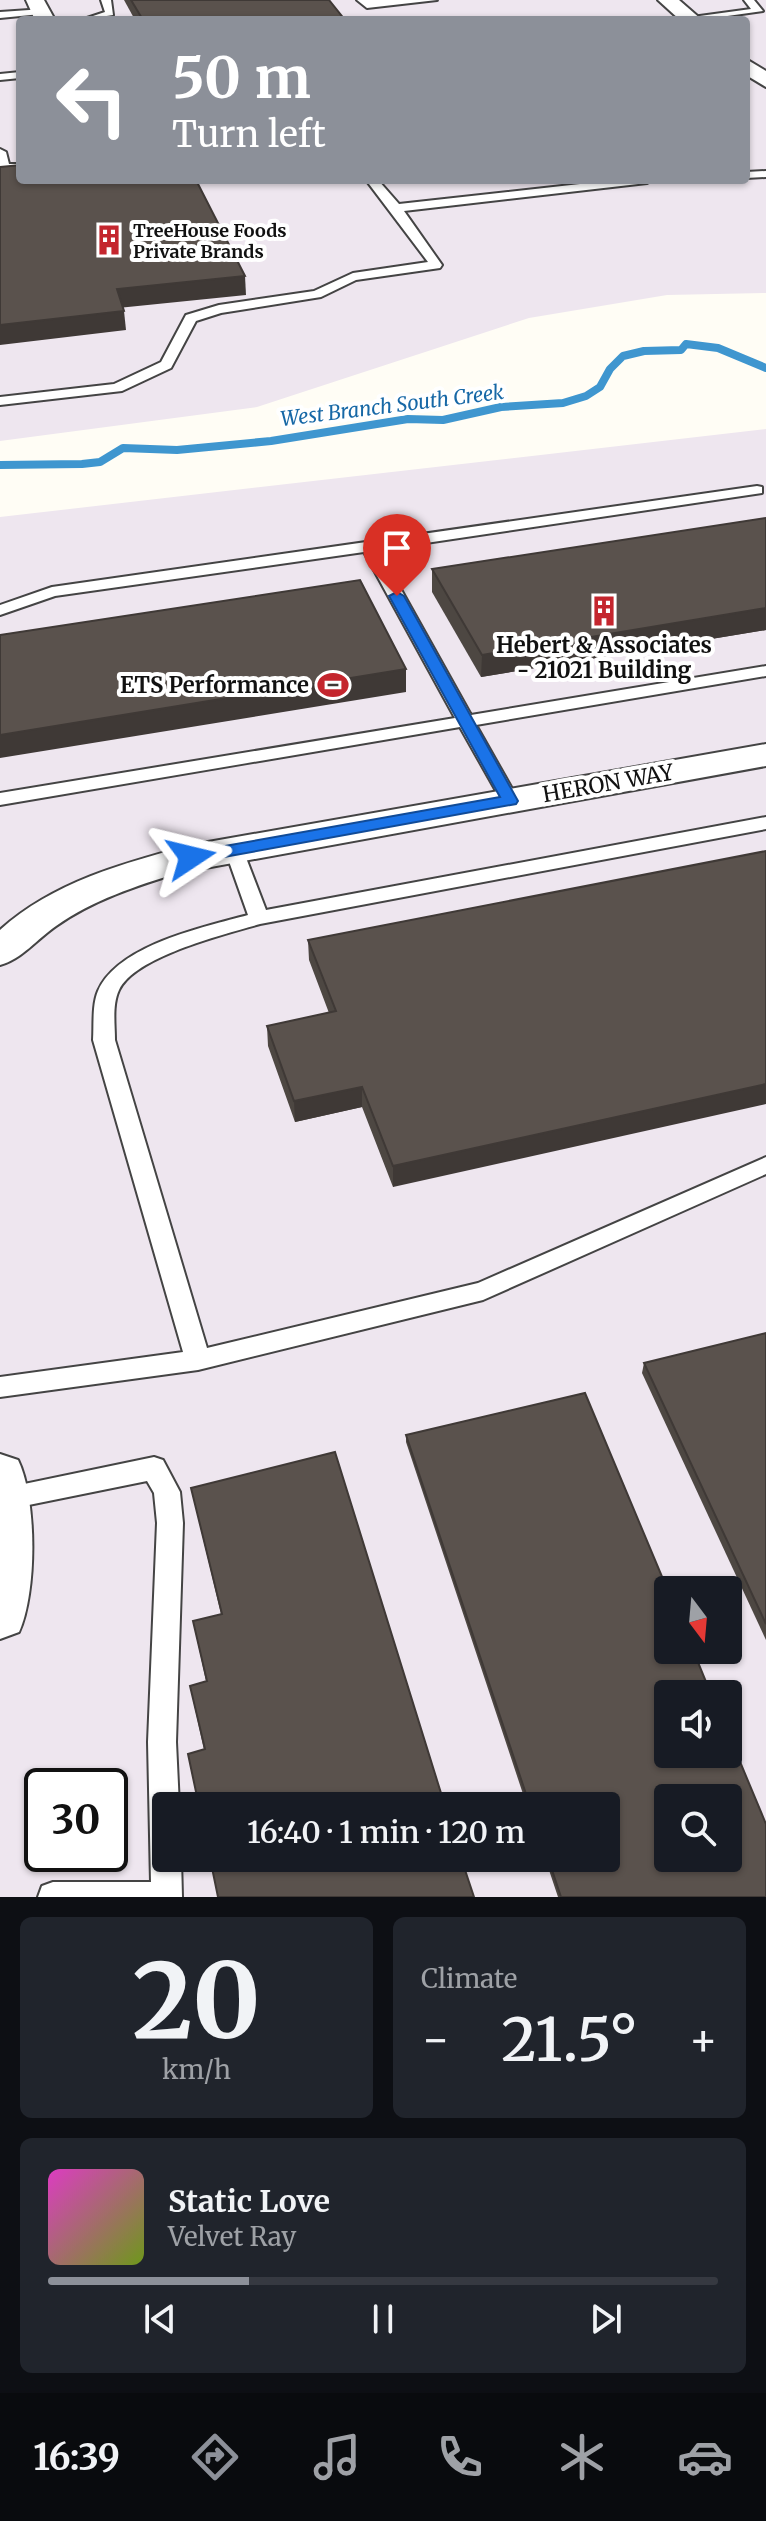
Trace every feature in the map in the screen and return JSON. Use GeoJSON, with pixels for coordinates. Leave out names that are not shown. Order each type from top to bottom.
{"type":"FeatureCollection","features":[{"type":"Feature","properties":{"kind":"street"},"geometry":{"type":"LineString","coordinates":[[667,0],[687,16]]}},
{"type":"Feature","properties":{"kind":"street","name":"HERON WAY"},"geometry":{"type":"LineString","coordinates":[[0,952],[22,931],[88,890],[138,871],[234,850],[766,755]]}},
{"type":"Feature","properties":{"kind":"street"},"geometry":{"type":"LineString","coordinates":[[0,1614],[5,1549],[1,1488]]}},
{"type":"Feature","properties":{"kind":"lane"},"geometry":{"type":"LineString","coordinates":[[104,16],[110,13],[106,0]]}},
{"type":"Feature","properties":{"kind":"lane"},"geometry":{"type":"LineString","coordinates":[[362,0],[367,5],[432,0]]}},
{"type":"Feature","properties":{"kind":"lane"},"geometry":{"type":"LineString","coordinates":[[749,0],[758,7],[758,11],[751,13]]}},
{"type":"Feature","properties":{"kind":"lane"},"geometry":{"type":"LineString","coordinates":[[0,15],[40,10]]}},
{"type":"Feature","properties":{"kind":"lane"},"geometry":{"type":"LineString","coordinates":[[721,16],[766,12]]}},
{"type":"Feature","properties":{"kind":"lane"},"geometry":{"type":"LineString","coordinates":[[0,152],[4,168],[16,167]]}},
{"type":"Feature","properties":{"kind":"lane"},"geometry":{"type":"LineString","coordinates":[[0,401],[117,388],[166,365],[191,318],[219,309],[317,294],[353,277],[436,265],[375,184]]}},
{"type":"Feature","properties":{"kind":"lane"},"geometry":{"type":"LineString","coordinates":[[396,208],[611,184]]}},
{"type":"Feature","properties":{"kind":"lane"},"geometry":{"type":"LineString","coordinates":[[0,610],[52,592],[757,490]]}},
{"type":"Feature","properties":{"kind":"lane"},"geometry":{"type":"LineString","coordinates":[[369,547],[510,801]]}},
{"type":"Feature","properties":{"kind":"lane"},"geometry":{"type":"LineString","coordinates":[[0,799],[766,671]]}},
{"type":"Feature","properties":{"kind":"lane"},"geometry":{"type":"LineString","coordinates":[[198,1360],[104,1040],[108,989],[127,968],[178,942],[259,918],[766,823]]}},
{"type":"Feature","properties":{"kind":"lane"},"geometry":{"type":"LineString","coordinates":[[234,850],[259,918]]}},
{"type":"Feature","properties":{"kind":"lane"},"geometry":{"type":"LineString","coordinates":[[0,1387],[198,1360],[483,1291],[766,1165]]}},
{"type":"Feature","properties":{"kind":"lane"},"geometry":{"type":"LineString","coordinates":[[1,1488],[154,1468],[167,1492],[169,1595],[162,1742],[167,1896],[53,1897]]}},
{"type":"Feature","properties":{"kind":"shaded area"},"geometry":{"type":"Polygon","coordinates":[[[0,0],[766,0],[766,293],[667,295],[529,318],[257,407],[0,441],[0,0]]]}},
{"type":"Feature","properties":{"kind":"shaded area"},"geometry":{"type":"Polygon","coordinates":[[[766,429],[766,1897],[0,1897],[0,517],[766,429]]]}},
{"type":"Feature","properties":{"kind":"building"},"geometry":{"type":"Polygon","coordinates":[[[131,0],[329,0],[342,16],[141,16],[131,0]]]}},
{"type":"Feature","properties":{"kind":"building","name":"TreeHouse Foods Private Brands"},"geometry":{"type":"Polygon","coordinates":[[[16,165],[16,184],[198,184],[245,276],[117,289],[124,311],[0,325],[0,167],[16,165]]]}},
{"type":"Feature","properties":{"kind":"building","name":"Hebert & Associates - 21021 Building"},"geometry":{"type":"Polygon","coordinates":[[[766,518],[766,608],[482,655],[432,569],[766,518]]]}},
{"type":"Feature","properties":{"kind":"building"},"geometry":{"type":"Polygon","coordinates":[[[360,580],[406,669],[0,735],[0,635],[360,580]]]}},
{"type":"Feature","properties":{"kind":"building"},"geometry":{"type":"Polygon","coordinates":[[[766,851],[766,1084],[393,1166],[362,1087],[294,1101],[267,1026],[336,1011],[308,940],[766,851]]]}},
{"type":"Feature","properties":{"kind":"building"},"geometry":{"type":"Polygon","coordinates":[[[766,1333],[766,1624],[644,1363],[766,1333]]]}},
{"type":"Feature","properties":{"kind":"building"},"geometry":{"type":"Polygon","coordinates":[[[585,1393],[662,1576],[654,1576],[654,1664],[699,1664],[705,1680],[654,1680],[654,1768],[742,1767],[766,1824],[766,1897],[561,1897],[553,1872],[620,1872],[620,1792],[525,1792],[406,1435],[585,1393]]]}},
{"type":"Feature","properties":{"kind":"building"},"geometry":{"type":"Polygon","coordinates":[[[335,1452],[441,1792],[196,1792],[188,1754],[205,1749],[190,1686],[207,1681],[193,1621],[222,1614],[191,1488],[335,1452]]]}},
{"type":"Feature","properties":{"kind":"building"},"geometry":{"type":"Polygon","coordinates":[[[213,1872],[466,1872],[474,1897],[218,1897],[213,1872]]]}},
{"type":"Feature","properties":{"kind":"waterway","name":"West Branch South Creek"},"geometry":{"type":"LineString","coordinates":[[0,465],[82,464],[100,462],[123,448],[177,450],[271,441],[408,419],[443,420],[501,407],[563,403],[586,396],[600,387],[610,369],[623,356],[644,351],[681,350],[686,344],[718,348],[766,368]]}},
{"type":"Feature","properties":{"kind":"place","name":"TreeHouse Foods Private Brands"},"geometry":{"type":"Point","coordinates":[109,240]}},
{"type":"Feature","properties":{"kind":"place","name":"Hebert & Associates - 21021 Building"},"geometry":{"type":"Point","coordinates":[604,611]}},
{"type":"Feature","properties":{"kind":"place","name":"ETS Performance"},"geometry":{"type":"Point","coordinates":[333,685]}},
{"type":"Feature","properties":{"kind":"route"},"geometry":{"type":"LineString","coordinates":[[191,857],[510,801],[397,596]]}}]}
